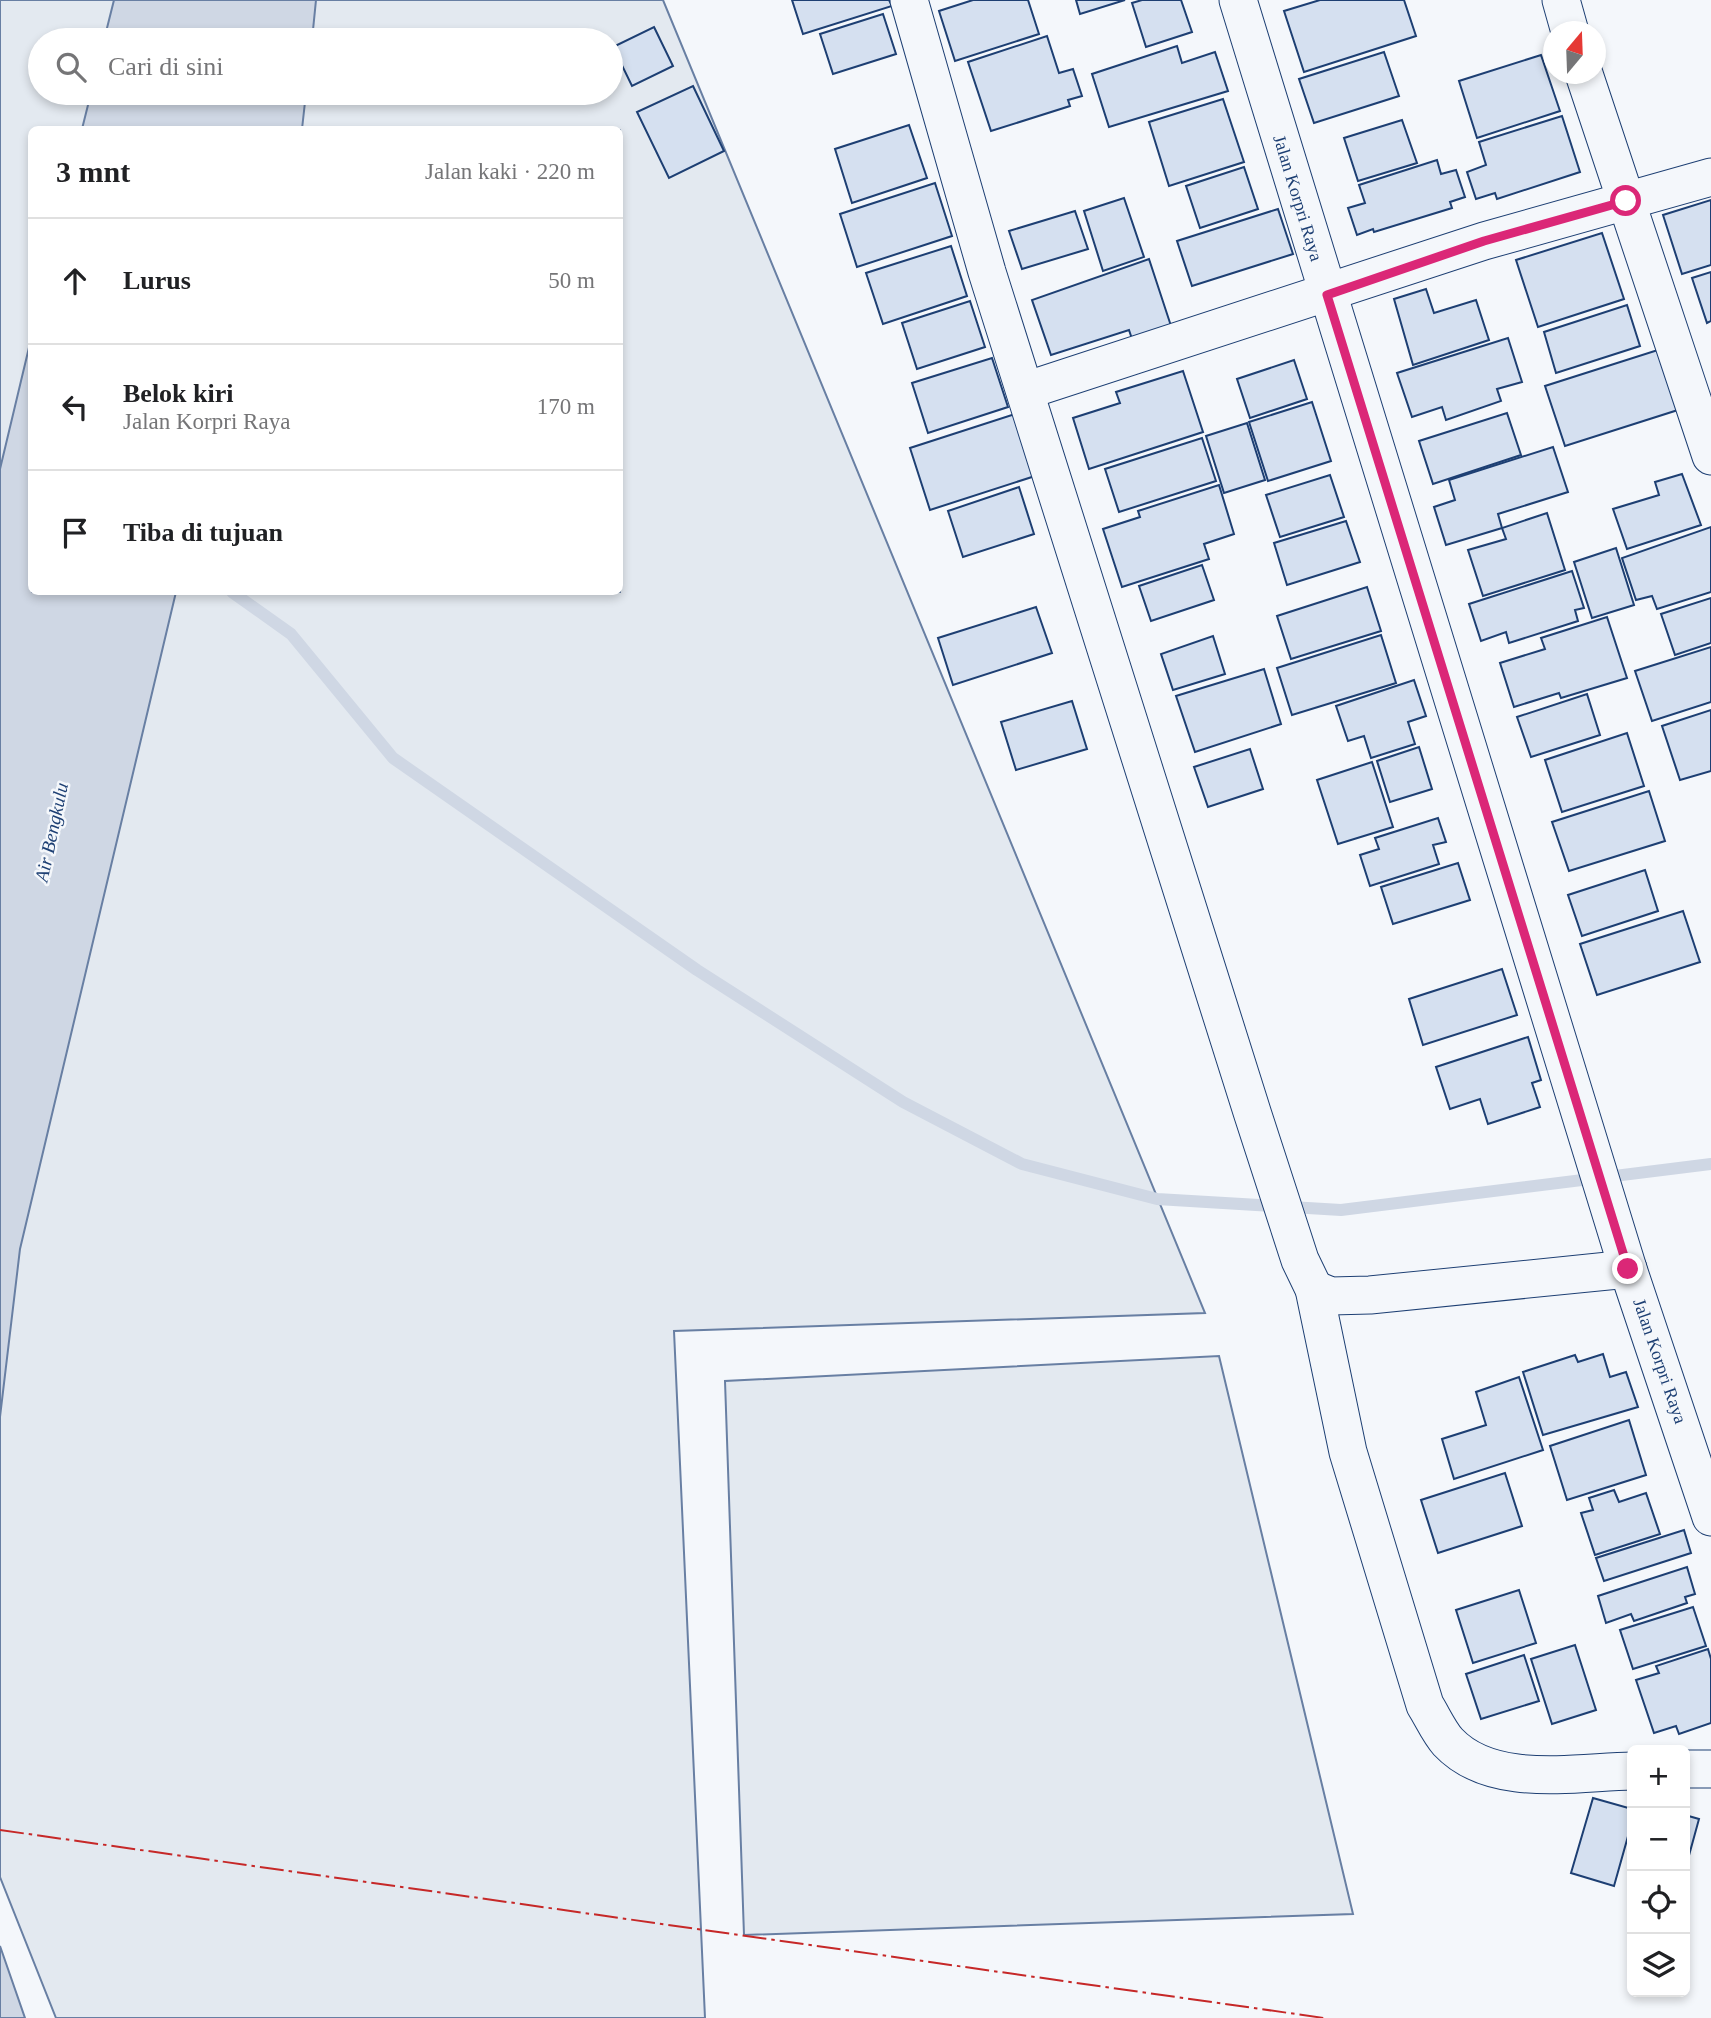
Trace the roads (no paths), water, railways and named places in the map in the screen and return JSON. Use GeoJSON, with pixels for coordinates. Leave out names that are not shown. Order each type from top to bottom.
{"type":"FeatureCollection","features":[{"type":"Feature","properties":{"kind":"street"},"geometry":{"type":"LineString","coordinates":[[909,0],[987,272],[1300,1260],[1314,1289],[1348,1451],[1425,1704],[1448,1742],[1476,1761],[1515,1774],[1627,1771]]}},
{"type":"Feature","properties":{"kind":"street","name":"Jalan Korpri Raya"},"geometry":{"type":"LineString","coordinates":[[1238,0],[1628,1269],[1704,1469],[1711,1517]]}},
{"type":"Feature","properties":{"kind":"street"},"geometry":{"type":"LineString","coordinates":[[1561,0],[1567,21]]}},
{"type":"Feature","properties":{"kind":"street"},"geometry":{"type":"LineString","coordinates":[[1587,84],[1711,456]]}},
{"type":"Feature","properties":{"kind":"street"},"geometry":{"type":"LineString","coordinates":[[1025,391],[1327,295],[1484,241],[1711,177]]}},
{"type":"Feature","properties":{"kind":"street"},"geometry":{"type":"LineString","coordinates":[[1314,1289],[1331,1296],[1370,1295],[1628,1269]]}},
{"type":"Feature","properties":{"kind":"street"},"geometry":{"type":"LineString","coordinates":[[1690,1769],[1711,1769]]}},
{"type":"Feature","properties":{"kind":"water"},"geometry":{"type":"Polygon","coordinates":[[[114,0],[316,0],[313,28],[107,28],[114,0]]]}},
{"type":"Feature","properties":{"kind":"water"},"geometry":{"type":"Polygon","coordinates":[[[88,105],[305,105],[302,126],[83,126],[88,105]]]}},
{"type":"Feature","properties":{"kind":"water","name":"Air Bengkulu"},"geometry":{"type":"Polygon","coordinates":[[[28,352],[28,595],[175,595],[20,1249],[0,1417],[0,469],[28,352]]]}},
{"type":"Feature","properties":{"kind":"water"},"geometry":{"type":"Polygon","coordinates":[[[0,1946],[25,2018],[0,2018],[0,1946]]]}},
{"type":"Feature","properties":{"kind":"waterway"},"geometry":{"type":"LineString","coordinates":[[236,595],[291,634],[393,758],[697,970],[903,1102],[1022,1164],[1157,1199],[1341,1210],[1711,1164]]}}]}
